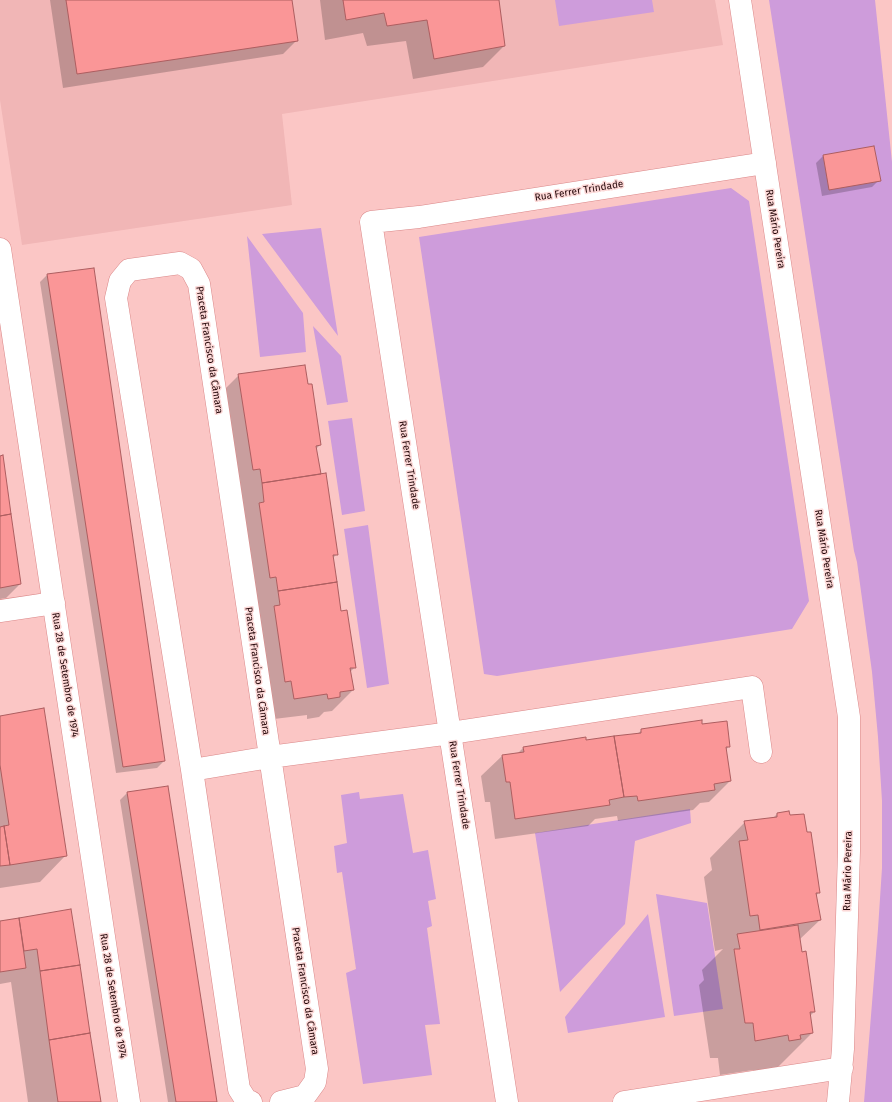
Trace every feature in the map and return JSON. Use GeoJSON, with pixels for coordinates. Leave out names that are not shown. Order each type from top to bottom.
{"type":"FeatureCollection","features":[{"type":"Feature","properties":{"kind":"street","name":"Rua Mário Pereira"},"geometry":{"type":"LineString","coordinates":[[740,0],[849,717],[849,851],[842,1068],[838,1102]]}},
{"type":"Feature","properties":{"kind":"street","name":"Rua Ferrer Trindade"},"geometry":{"type":"LineString","coordinates":[[506,1102],[451,733],[371,222],[418,217],[765,163]]}},
{"type":"Feature","properties":{"kind":"street","name":"Rua 28 de Setembro de 1974"},"geometry":{"type":"LineString","coordinates":[[0,249],[2,276],[54,603],[129,1102]]}},
{"type":"Feature","properties":{"kind":"street","name":"Praceta Francisco da Câmara"},"geometry":{"type":"LineString","coordinates":[[251,1102],[246,1100],[239,1089],[192,770],[116,298],[120,281],[129,270],[180,263],[191,269],[199,284],[317,1069],[315,1082],[305,1096],[281,1102]]}},
{"type":"Feature","properties":{"kind":"street"},"geometry":{"type":"LineString","coordinates":[[0,611],[54,603]]}},
{"type":"Feature","properties":{"kind":"street"},"geometry":{"type":"LineString","coordinates":[[192,770],[270,757],[451,733],[752,687],[761,752]]}},
{"type":"Feature","properties":{"kind":"street"},"geometry":{"type":"LineString","coordinates":[[624,1102],[842,1068]]}},
{"type":"Feature","properties":{"kind":"shaded area"},"geometry":{"type":"Polygon","coordinates":[[[0,0],[715,0],[723,45],[282,114],[292,205],[22,245],[0,100],[0,0]]]}},
{"type":"Feature","properties":{"kind":"shaded area"},"geometry":{"type":"Polygon","coordinates":[[[555,0],[652,0],[654,12],[559,26],[555,0]]]}},
{"type":"Feature","properties":{"kind":"shaded area"},"geometry":{"type":"Polygon","coordinates":[[[769,0],[875,0],[892,162],[892,1102],[864,1102],[882,868],[882,801],[878,737],[872,672],[857,562],[854,551],[769,0]]]}},
{"type":"Feature","properties":{"kind":"shaded area"},"geometry":{"type":"Polygon","coordinates":[[[731,188],[749,201],[809,601],[792,629],[497,676],[484,674],[419,237],[731,188]]]}},
{"type":"Feature","properties":{"kind":"shaded area"},"geometry":{"type":"Polygon","coordinates":[[[321,228],[338,336],[262,234],[321,228]]]}},
{"type":"Feature","properties":{"kind":"shaded area"},"geometry":{"type":"Polygon","coordinates":[[[247,236],[303,313],[306,352],[260,357],[247,236]]]}},
{"type":"Feature","properties":{"kind":"shaded area"},"geometry":{"type":"Polygon","coordinates":[[[313,326],[341,356],[348,402],[327,405],[313,326]]]}},
{"type":"Feature","properties":{"kind":"shaded area"},"geometry":{"type":"Polygon","coordinates":[[[352,418],[365,511],[342,515],[328,421],[352,418]]]}},
{"type":"Feature","properties":{"kind":"shaded area"},"geometry":{"type":"Polygon","coordinates":[[[368,525],[389,684],[367,688],[344,529],[368,525]]]}},
{"type":"Feature","properties":{"kind":"shaded area"},"geometry":{"type":"Polygon","coordinates":[[[359,792],[360,799],[403,794],[413,853],[428,850],[436,899],[428,901],[432,926],[427,928],[440,1024],[425,1025],[432,1075],[363,1084],[346,973],[356,969],[342,872],[337,873],[334,846],[347,843],[341,795],[359,792]]]}},
{"type":"Feature","properties":{"kind":"shaded area"},"geometry":{"type":"Polygon","coordinates":[[[690,809],[691,823],[635,841],[625,924],[560,992],[535,833],[690,809]]]}},
{"type":"Feature","properties":{"kind":"shaded area"},"geometry":{"type":"Polygon","coordinates":[[[656,894],[707,903],[723,1009],[674,1016],[656,894]]]}},
{"type":"Feature","properties":{"kind":"shaded area"},"geometry":{"type":"Polygon","coordinates":[[[648,914],[665,1017],[568,1033],[565,1017],[648,914]]]}},
{"type":"Feature","properties":{"kind":"building"},"geometry":{"type":"Polygon","coordinates":[[[66,0],[292,0],[298,41],[77,74],[66,0]]]}},
{"type":"Feature","properties":{"kind":"building"},"geometry":{"type":"Polygon","coordinates":[[[343,0],[499,0],[505,46],[434,59],[427,20],[387,26],[384,13],[346,20],[343,0]]]}},
{"type":"Feature","properties":{"kind":"building"},"geometry":{"type":"Polygon","coordinates":[[[874,146],[881,181],[829,190],[823,155],[874,146]]]}},
{"type":"Feature","properties":{"kind":"building"},"geometry":{"type":"Polygon","coordinates":[[[94,268],[165,761],[123,767],[47,274],[94,268]]]}},
{"type":"Feature","properties":{"kind":"building"},"geometry":{"type":"Polygon","coordinates":[[[305,365],[308,384],[312,384],[321,445],[316,446],[321,474],[262,483],[260,469],[253,470],[238,374],[305,365]]]}},
{"type":"Feature","properties":{"kind":"building"},"geometry":{"type":"Polygon","coordinates":[[[3,455],[11,514],[0,516],[0,456],[3,455]]]}},
{"type":"Feature","properties":{"kind":"building"},"geometry":{"type":"Polygon","coordinates":[[[326,473],[338,555],[333,555],[337,582],[278,591],[276,577],[270,578],[259,503],[264,502],[262,483],[326,473]]]}},
{"type":"Feature","properties":{"kind":"building"},"geometry":{"type":"Polygon","coordinates":[[[11,514],[21,584],[0,588],[0,516],[11,514]]]}},
{"type":"Feature","properties":{"kind":"building"},"geometry":{"type":"Polygon","coordinates":[[[337,582],[341,611],[347,610],[356,668],[350,668],[354,690],[340,692],[340,697],[328,699],[327,694],[294,699],[291,681],[285,682],[274,606],[280,605],[278,591],[337,582]]]}},
{"type":"Feature","properties":{"kind":"building"},"geometry":{"type":"Polygon","coordinates":[[[44,708],[67,856],[10,865],[4,826],[9,825],[0,765],[0,716],[44,708]]]}},
{"type":"Feature","properties":{"kind":"building"},"geometry":{"type":"Polygon","coordinates":[[[702,720],[702,724],[727,721],[730,747],[726,747],[731,781],[714,784],[715,790],[638,801],[637,796],[624,797],[614,736],[641,733],[641,729],[702,720]]]}},
{"type":"Feature","properties":{"kind":"building"},"geometry":{"type":"Polygon","coordinates":[[[614,736],[624,797],[609,800],[610,805],[515,819],[510,782],[506,782],[502,755],[524,752],[523,747],[586,737],[586,740],[614,736]]]}},
{"type":"Feature","properties":{"kind":"building"},"geometry":{"type":"Polygon","coordinates":[[[168,786],[217,1102],[176,1102],[127,792],[168,786]]]}},
{"type":"Feature","properties":{"kind":"building"},"geometry":{"type":"Polygon","coordinates":[[[789,811],[790,815],[804,814],[807,832],[811,832],[820,893],[816,893],[821,920],[760,930],[758,915],[750,916],[739,841],[748,840],[744,821],[777,817],[777,813],[789,811]]]}},
{"type":"Feature","properties":{"kind":"building"},"geometry":{"type":"Polygon","coordinates":[[[4,826],[10,865],[0,866],[0,827],[4,826]]]}},
{"type":"Feature","properties":{"kind":"building"},"geometry":{"type":"Polygon","coordinates":[[[71,909],[80,965],[40,971],[37,949],[24,951],[19,918],[71,909]]]}},
{"type":"Feature","properties":{"kind":"building"},"geometry":{"type":"Polygon","coordinates":[[[19,918],[26,968],[0,972],[0,921],[19,918]]]}},
{"type":"Feature","properties":{"kind":"building"},"geometry":{"type":"Polygon","coordinates":[[[798,925],[802,952],[806,951],[815,1012],[810,1012],[813,1033],[800,1035],[801,1039],[789,1041],[788,1035],[755,1041],[753,1023],[745,1023],[734,949],[740,949],[737,934],[798,925]]]}},
{"type":"Feature","properties":{"kind":"building"},"geometry":{"type":"Polygon","coordinates":[[[80,965],[90,1033],[49,1040],[40,971],[80,965]]]}},
{"type":"Feature","properties":{"kind":"building"},"geometry":{"type":"Polygon","coordinates":[[[90,1033],[101,1102],[58,1102],[49,1040],[90,1033]]]}}]}
